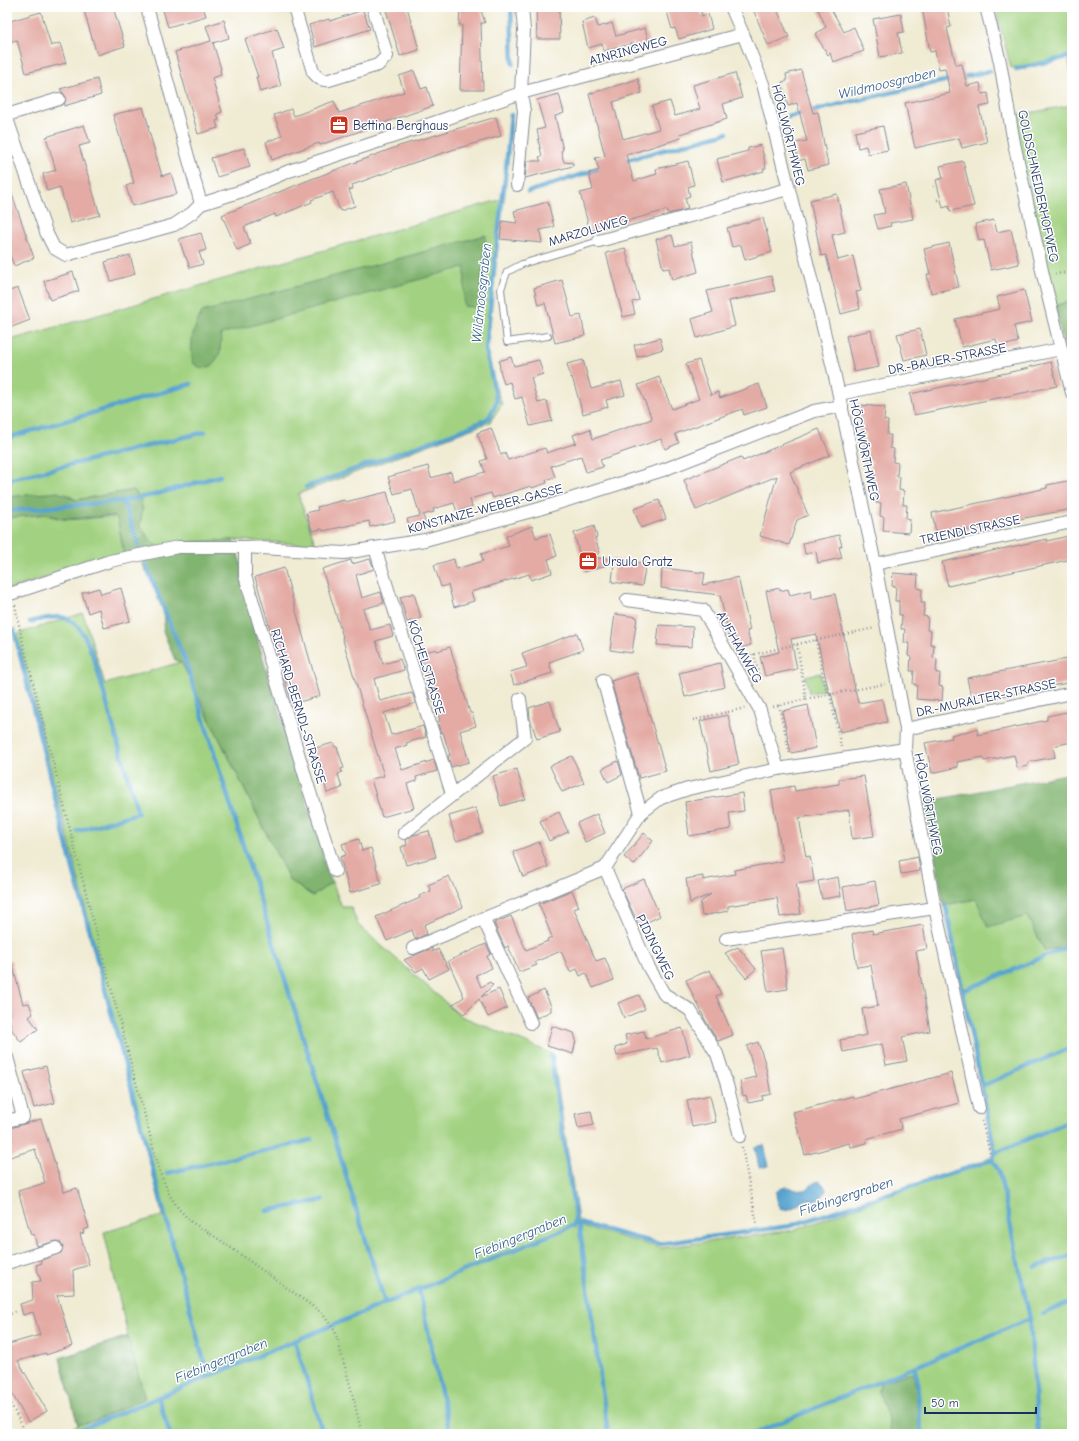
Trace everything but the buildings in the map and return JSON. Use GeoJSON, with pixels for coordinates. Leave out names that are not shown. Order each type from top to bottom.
{"type":"FeatureCollection","features":[{"type":"Feature","properties":{"kind":"street"},"geometry":{"type":"LineString","coordinates":[[7,119],[46,232],[54,248],[66,255],[174,225],[192,213],[201,204],[147,7]]}},
{"type":"Feature","properties":{"kind":"street"},"geometry":{"type":"LineString","coordinates":[[294,7],[313,72],[323,81],[378,65],[387,56],[373,7]]}},
{"type":"Feature","properties":{"kind":"street"},"geometry":{"type":"LineString","coordinates":[[517,185],[524,111],[521,93],[524,30],[522,7]]}},
{"type":"Feature","properties":{"kind":"street","name":"HÖGLWÖRTHWEG"},"geometry":{"type":"LineString","coordinates":[[731,7],[763,84],[841,400],[875,564],[906,729],[905,749],[935,908],[979,1108]]}},
{"type":"Feature","properties":{"kind":"street","name":"GOLDSCHNEIDERHOFWEG"},"geometry":{"type":"LineString","coordinates":[[986,7],[1000,62],[1014,143],[1043,275],[1072,393]]}},
{"type":"Feature","properties":{"kind":"street","name":"AINRINGWEG"},"geometry":{"type":"LineString","coordinates":[[201,204],[242,191],[290,171],[404,134],[521,93],[743,34]]}},
{"type":"Feature","properties":{"kind":"street"},"geometry":{"type":"LineString","coordinates":[[7,115],[59,99]]}},
{"type":"Feature","properties":{"kind":"street","name":"MARZOLLWEG"},"geometry":{"type":"LineString","coordinates":[[599,241],[788,189]]}},
{"type":"Feature","properties":{"kind":"street","name":"DR.-BAUER-STRASSE"},"geometry":{"type":"LineString","coordinates":[[841,400],[1061,349]]}},
{"type":"Feature","properties":{"kind":"street","name":"KONSTANZE-WEBER-GASSE"},"geometry":{"type":"LineString","coordinates":[[9,594],[125,558],[178,547],[245,547],[344,553],[425,540],[539,510],[663,470],[841,400]]}},
{"type":"Feature","properties":{"kind":"street","name":"TRIENDLSTRASSE"},"geometry":{"type":"LineString","coordinates":[[875,564],[1072,522]]}},
{"type":"Feature","properties":{"kind":"street","name":"RICHARD-BERNDL-STRASSE"},"geometry":{"type":"LineString","coordinates":[[245,547],[245,576],[335,871]]}},
{"type":"Feature","properties":{"kind":"street","name":"KÖCHELSTRASSE"},"geometry":{"type":"LineString","coordinates":[[375,548],[452,794]]}},
{"type":"Feature","properties":{"kind":"street","name":"AUFHAMWEG"},"geometry":{"type":"LineString","coordinates":[[627,600],[703,610],[758,708],[778,769]]}},
{"type":"Feature","properties":{"kind":"street"},"geometry":{"type":"LineString","coordinates":[[604,680],[641,813]]}},
{"type":"Feature","properties":{"kind":"street","name":"DR.-MURALTER-STRASSE"},"geometry":{"type":"LineString","coordinates":[[906,729],[1072,693]]}},
{"type":"Feature","properties":{"kind":"street"},"geometry":{"type":"LineString","coordinates":[[404,833],[525,738],[520,699]]}},
{"type":"Feature","properties":{"kind":"street"},"geometry":{"type":"LineString","coordinates":[[412,948],[605,868],[641,813],[661,798],[688,789],[778,769],[905,749]]}},
{"type":"Feature","properties":{"kind":"street","name":"PIDINGWEG"},"geometry":{"type":"LineString","coordinates":[[605,868],[648,966],[664,994],[690,1010],[717,1054],[728,1085],[740,1136]]}},
{"type":"Feature","properties":{"kind":"street"},"geometry":{"type":"LineString","coordinates":[[726,939],[935,908]]}},
{"type":"Feature","properties":{"kind":"street"},"geometry":{"type":"LineString","coordinates":[[483,918],[531,1023]]}},
{"type":"Feature","properties":{"kind":"street"},"geometry":{"type":"LineString","coordinates":[[7,1057],[23,1117],[7,1121]]}},
{"type":"Feature","properties":{"kind":"street"},"geometry":{"type":"LineString","coordinates":[[7,1263],[56,1248]]}},
{"type":"Feature","properties":{"kind":"lane","name":"MARZOLLWEG"},"geometry":{"type":"LineString","coordinates":[[548,336],[507,342],[501,290],[507,272],[522,264],[599,241]]}},
{"type":"Feature","properties":{"kind":"path"},"geometry":{"type":"LineString","coordinates":[[937,200],[941,199]]}},
{"type":"Feature","properties":{"kind":"path"},"geometry":{"type":"LineString","coordinates":[[9,594],[15,604],[21,635],[91,912],[160,1172],[170,1196],[190,1221],[220,1240],[322,1313],[334,1331],[350,1385],[362,1434]]}},
{"type":"Feature","properties":{"kind":"path"},"geometry":{"type":"LineString","coordinates":[[7,621],[11,640]]}},
{"type":"Feature","properties":{"kind":"path"},"geometry":{"type":"LineString","coordinates":[[731,660],[816,640],[886,626]]}},
{"type":"Feature","properties":{"kind":"path"},"geometry":{"type":"LineString","coordinates":[[816,640],[841,748],[848,747]]}},
{"type":"Feature","properties":{"kind":"path"},"geometry":{"type":"LineString","coordinates":[[798,644],[806,699]]}},
{"type":"Feature","properties":{"kind":"path"},"geometry":{"type":"LineString","coordinates":[[693,720],[758,708],[779,706],[806,699],[897,682]]}},
{"type":"Feature","properties":{"kind":"path"},"geometry":{"type":"LineString","coordinates":[[779,706],[790,758]]}},
{"type":"Feature","properties":{"kind":"path"},"geometry":{"type":"LineString","coordinates":[[979,1108],[990,1153]]}},
{"type":"Feature","properties":{"kind":"path"},"geometry":{"type":"LineString","coordinates":[[740,1136],[757,1225]]}},
{"type":"Feature","properties":{"kind":"path"},"geometry":{"type":"LineString","coordinates":[[7,1315],[15,1312]]}},
{"type":"Feature","properties":{"kind":"path"},"geometry":{"type":"LineString","coordinates":[[7,1397],[24,1429]]}},
{"type":"Feature","properties":{"kind":"green space"},"geometry":{"type":"Polygon","coordinates":[[[995,7],[1072,7],[1072,77],[1068,57],[1011,68],[995,7]]]}},
{"type":"Feature","properties":{"kind":"green space"},"geometry":{"type":"Polygon","coordinates":[[[1072,105],[1072,301],[1054,306],[1013,116],[1072,105]]]}},
{"type":"Feature","properties":{"kind":"green space"},"geometry":{"type":"Polygon","coordinates":[[[503,199],[486,360],[502,404],[490,422],[298,494],[316,545],[233,540],[158,547],[140,526],[143,508],[134,490],[76,500],[66,494],[7,497],[7,341],[503,199]]]}},
{"type":"Feature","properties":{"kind":"green space"},"geometry":{"type":"Polygon","coordinates":[[[486,235],[479,308],[464,306],[465,267],[221,334],[220,353],[213,365],[202,369],[193,363],[191,349],[193,337],[196,324],[202,312],[486,235]]]}},
{"type":"Feature","properties":{"kind":"green space"},"geometry":{"type":"Polygon","coordinates":[[[1072,301],[1072,376],[1054,306],[1072,301]]]}},
{"type":"Feature","properties":{"kind":"green space"},"geometry":{"type":"Polygon","coordinates":[[[134,490],[140,499],[142,507],[140,526],[158,547],[193,542],[233,540],[242,567],[243,594],[251,615],[269,680],[321,846],[325,867],[332,882],[313,896],[290,881],[182,663],[175,660],[163,631],[165,620],[162,607],[144,568],[139,551],[124,553],[116,517],[105,516],[70,519],[46,514],[7,518],[7,497],[58,492],[76,500],[134,490]]]}},
{"type":"Feature","properties":{"kind":"green space"},"geometry":{"type":"Polygon","coordinates":[[[46,514],[62,519],[116,517],[124,553],[7,590],[7,518],[46,514]]]}},
{"type":"Feature","properties":{"kind":"green space"},"geometry":{"type":"Polygon","coordinates":[[[83,613],[105,684],[181,662],[290,881],[313,896],[332,882],[342,907],[351,907],[358,925],[461,1016],[553,1054],[579,1226],[661,1248],[795,1230],[995,1156],[944,905],[976,899],[1027,916],[1045,951],[1072,945],[1072,1434],[58,1434],[78,1425],[60,1358],[128,1336],[104,1232],[162,1216],[17,634],[83,613]]]}},
{"type":"Feature","properties":{"kind":"green space"},"geometry":{"type":"Polygon","coordinates":[[[820,673],[824,690],[809,693],[805,676],[820,673]]]}},
{"type":"Feature","properties":{"kind":"green space"},"geometry":{"type":"Polygon","coordinates":[[[1072,773],[1072,945],[1045,951],[1027,916],[988,927],[976,899],[944,905],[924,802],[1072,773]]]}},
{"type":"Feature","properties":{"kind":"green space"},"geometry":{"type":"Polygon","coordinates":[[[128,1337],[145,1398],[96,1420],[78,1425],[60,1358],[128,1337]]]}},
{"type":"Feature","properties":{"kind":"green space"},"geometry":{"type":"Polygon","coordinates":[[[914,1373],[921,1434],[891,1434],[889,1421],[878,1390],[881,1382],[914,1373]]]}},
{"type":"Feature","properties":{"kind":"water"},"geometry":{"type":"Polygon","coordinates":[[[764,1145],[769,1166],[759,1168],[755,1147],[764,1145]]]}},
{"type":"Feature","properties":{"kind":"water"},"geometry":{"type":"Polygon","coordinates":[[[819,1181],[826,1189],[819,1199],[807,1199],[795,1207],[785,1210],[781,1209],[777,1201],[776,1192],[785,1187],[795,1190],[803,1190],[819,1181]]]}},
{"type":"Feature","properties":{"kind":"waterway","name":"Wildmoosgraben"},"geometry":{"type":"LineString","coordinates":[[511,7],[513,64]]}},
{"type":"Feature","properties":{"kind":"waterway","name":"Wildmoosgraben"},"geometry":{"type":"LineString","coordinates":[[1016,69],[1072,56]]}},
{"type":"Feature","properties":{"kind":"waterway","name":"Wildmoosgraben"},"geometry":{"type":"LineString","coordinates":[[788,117],[990,71]]}},
{"type":"Feature","properties":{"kind":"waterway","name":"Wildmoosgraben"},"geometry":{"type":"LineString","coordinates":[[306,487],[467,428],[489,418],[497,401],[486,350],[511,115]]}},
{"type":"Feature","properties":{"kind":"waterway","name":"Wildmoosgraben"},"geometry":{"type":"LineString","coordinates":[[623,161],[727,133]]}},
{"type":"Feature","properties":{"kind":"waterway","name":"Wildmoosgraben"},"geometry":{"type":"LineString","coordinates":[[528,192],[604,167]]}},
{"type":"Feature","properties":{"kind":"waterway"},"geometry":{"type":"LineString","coordinates":[[7,438],[191,384]]}},
{"type":"Feature","properties":{"kind":"waterway"},"geometry":{"type":"LineString","coordinates":[[7,480],[205,432]]}},
{"type":"Feature","properties":{"kind":"waterway"},"geometry":{"type":"LineString","coordinates":[[7,511],[123,501],[153,495],[220,476]]}},
{"type":"Feature","properties":{"kind":"waterway"},"geometry":{"type":"LineString","coordinates":[[123,501],[139,546]]}},
{"type":"Feature","properties":{"kind":"waterway"},"geometry":{"type":"LineString","coordinates":[[146,565],[186,663],[385,1303]]}},
{"type":"Feature","properties":{"kind":"waterway"},"geometry":{"type":"LineString","coordinates":[[30,622],[57,617],[68,619],[79,628],[87,641],[95,662],[138,813],[77,831]]}},
{"type":"Feature","properties":{"kind":"waterway"},"geometry":{"type":"LineString","coordinates":[[14,630],[64,835],[208,1377]]}},
{"type":"Feature","properties":{"kind":"waterway","name":"Fiebingergraben"},"geometry":{"type":"LineString","coordinates":[[70,1434],[579,1223],[659,1244],[790,1226],[992,1160],[995,1153],[946,907]]}},
{"type":"Feature","properties":{"kind":"waterway","name":"Fiebingergraben"},"geometry":{"type":"LineString","coordinates":[[963,991],[1072,945]]}},
{"type":"Feature","properties":{"kind":"waterway"},"geometry":{"type":"LineString","coordinates":[[982,1086],[1072,1047]]}},
{"type":"Feature","properties":{"kind":"waterway"},"geometry":{"type":"LineString","coordinates":[[551,1057],[575,1215],[574,1226]]}},
{"type":"Feature","properties":{"kind":"waterway"},"geometry":{"type":"LineString","coordinates":[[995,1153],[1072,1120]]}},
{"type":"Feature","properties":{"kind":"waterway"},"geometry":{"type":"LineString","coordinates":[[167,1173],[312,1140]]}},
{"type":"Feature","properties":{"kind":"waterway"},"geometry":{"type":"LineString","coordinates":[[992,1160],[999,1171],[1030,1319],[1038,1434]]}},
{"type":"Feature","properties":{"kind":"waterway"},"geometry":{"type":"LineString","coordinates":[[267,1211],[323,1200]]}},
{"type":"Feature","properties":{"kind":"waterway"},"geometry":{"type":"LineString","coordinates":[[579,1223],[608,1434]]}},
{"type":"Feature","properties":{"kind":"waterway"},"geometry":{"type":"LineString","coordinates":[[1036,1267],[1072,1255]]}},
{"type":"Feature","properties":{"kind":"waterway"},"geometry":{"type":"LineString","coordinates":[[419,1289],[450,1434]]}},
{"type":"Feature","properties":{"kind":"waterway"},"geometry":{"type":"LineString","coordinates":[[1043,1314],[1072,1301]]}},
{"type":"Feature","properties":{"kind":"waterway"},"geometry":{"type":"LineString","coordinates":[[753,1434],[1030,1319]]}},
{"type":"Feature","properties":{"kind":"waterway"},"geometry":{"type":"LineString","coordinates":[[295,1341],[323,1434]]}},
{"type":"Feature","properties":{"kind":"waterway"},"geometry":{"type":"LineString","coordinates":[[914,1367],[917,1377],[921,1434]]}},
{"type":"Feature","properties":{"kind":"waterway"},"geometry":{"type":"LineString","coordinates":[[158,1397],[170,1434]]}},
{"type":"Feature","properties":{"kind":"place","name":"Bettina Berghaus"},"geometry":{"type":"Point","coordinates":[339,125]}},
{"type":"Feature","properties":{"kind":"place","name":"Ursula Gratz"},"geometry":{"type":"Point","coordinates":[588,561]}}]}
